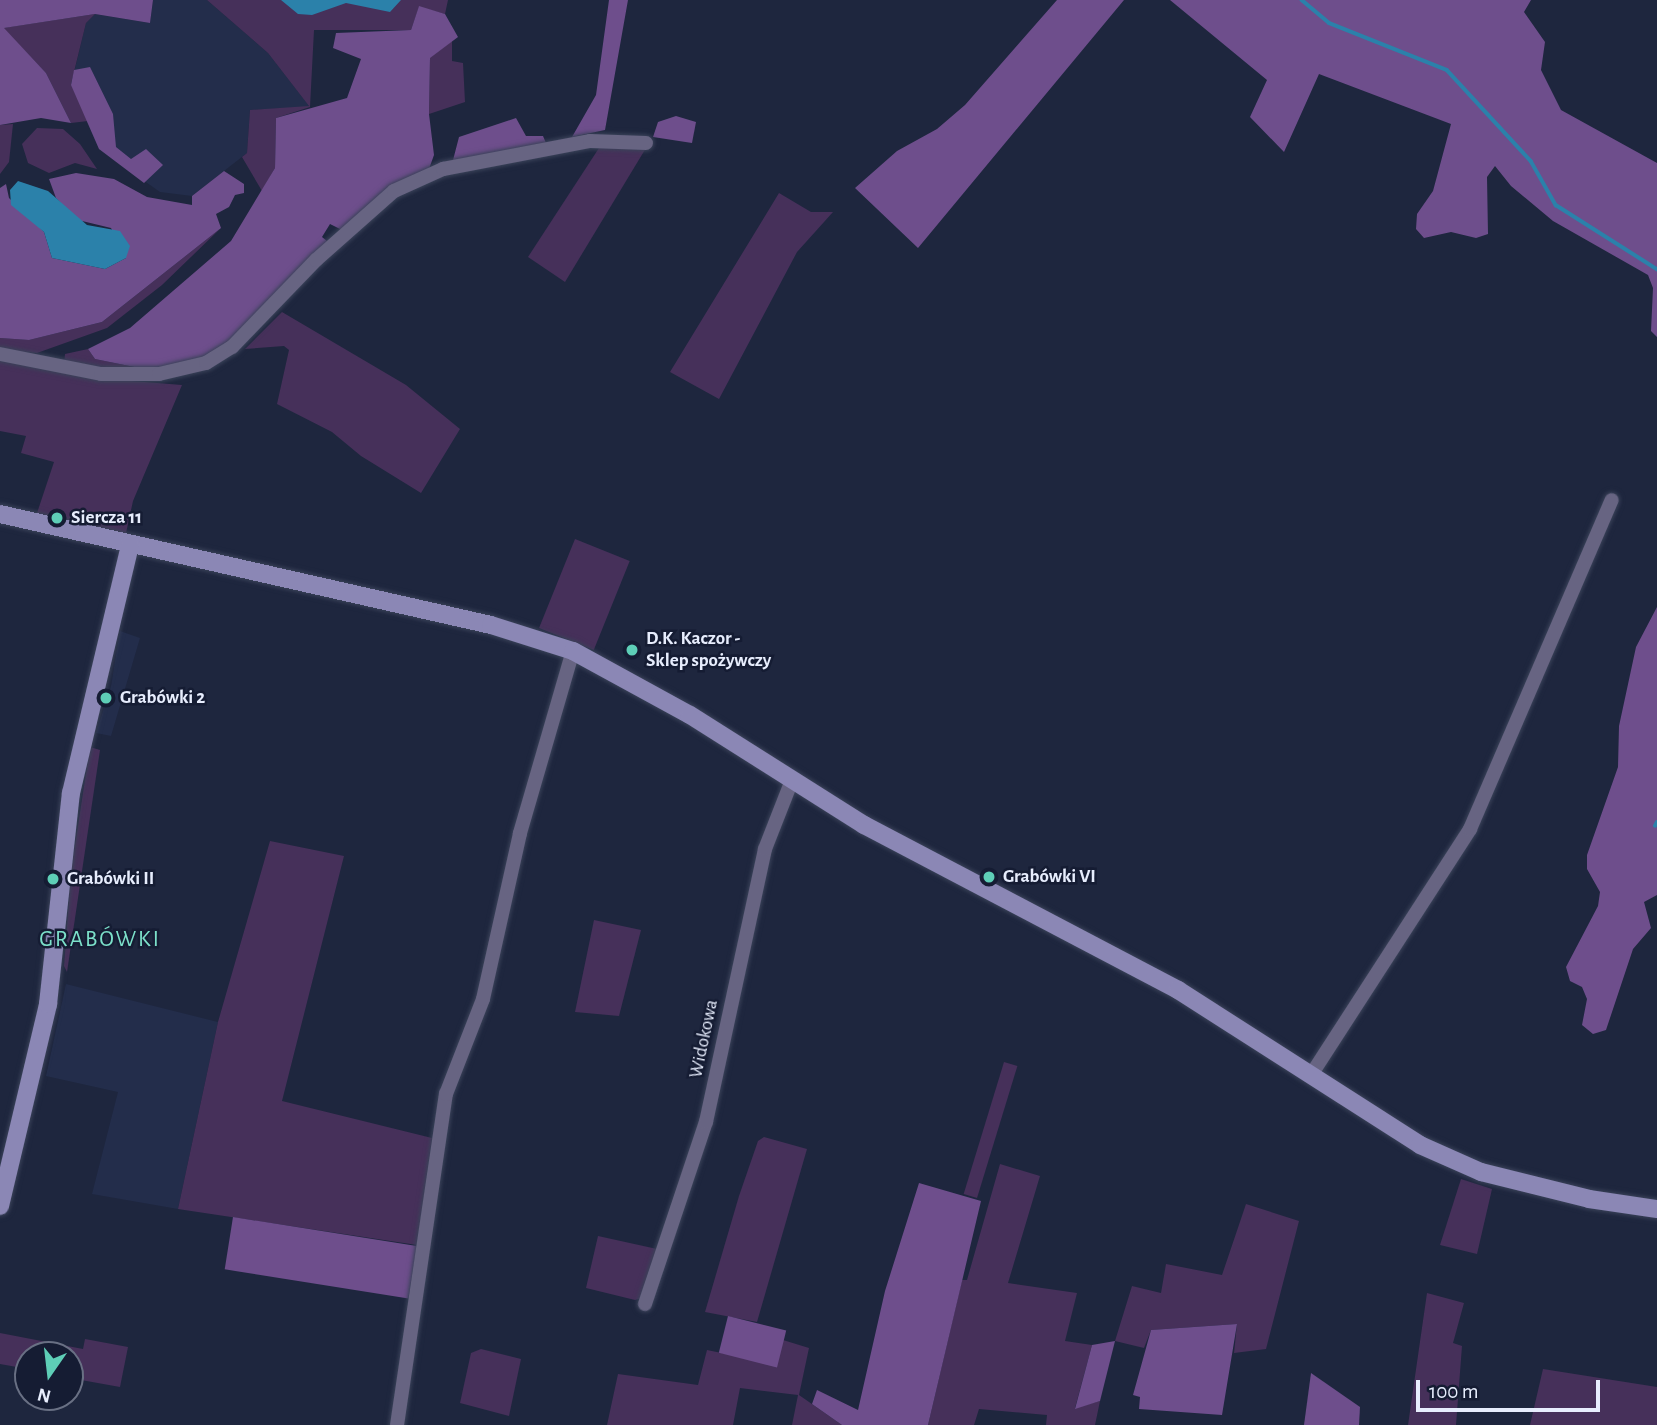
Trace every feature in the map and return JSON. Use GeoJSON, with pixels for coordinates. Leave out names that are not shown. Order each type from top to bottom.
{"type":"FeatureCollection","features":[{"type":"Feature","properties":{"kind":"street"},"geometry":{"type":"LineString","coordinates":[[0,354],[101,374],[159,374],[206,363],[232,347],[316,260],[394,191],[443,169],[590,141],[646,143]]}},
{"type":"Feature","properties":{"kind":"street"},"geometry":{"type":"LineString","coordinates":[[1311,1075],[1470,828],[1612,499]]}},
{"type":"Feature","properties":{"kind":"street"},"geometry":{"type":"LineString","coordinates":[[0,514],[491,625],[573,651],[690,715],[864,825],[1178,990],[1420,1145],[1474,1170],[1589,1199],[1657,1209]]}},
{"type":"Feature","properties":{"kind":"street"},"geometry":{"type":"LineString","coordinates":[[0,1206],[48,1004],[73,783],[130,545]]}},
{"type":"Feature","properties":{"kind":"street"},"geometry":{"type":"LineString","coordinates":[[397,1425],[446,1094],[483,999],[520,833],[573,651]]}},
{"type":"Feature","properties":{"kind":"street","name":"Widokowa"},"geometry":{"type":"LineString","coordinates":[[645,1304],[706,1122],[765,849],[792,780]]}},
{"type":"Feature","properties":{"kind":"shaded area"},"geometry":{"type":"Polygon","coordinates":[[[0,0],[153,0],[150,23],[95,14],[4,28],[46,73],[71,123],[41,118],[0,125],[0,0]]]}},
{"type":"Feature","properties":{"kind":"shaded area"},"geometry":{"type":"Polygon","coordinates":[[[153,0],[207,0],[268,53],[310,107],[250,110],[247,153],[192,196],[160,192],[99,149],[71,85],[86,23],[95,14],[150,23],[153,0]]]}},
{"type":"Feature","properties":{"kind":"shaded area"},"geometry":{"type":"Polygon","coordinates":[[[207,0],[448,0],[445,14],[419,7],[411,30],[314,30],[310,107],[276,118],[275,168],[262,191],[242,157],[247,153],[250,110],[309,106],[268,53],[207,0]]]}},
{"type":"Feature","properties":{"kind":"shaded area"},"geometry":{"type":"Polygon","coordinates":[[[281,0],[401,0],[390,12],[346,3],[312,15],[298,14],[281,0]]]}},
{"type":"Feature","properties":{"kind":"shaded area"},"geometry":{"type":"Polygon","coordinates":[[[609,0],[628,0],[605,130],[572,137],[596,95],[609,0]]]}},
{"type":"Feature","properties":{"kind":"shaded area"},"geometry":{"type":"Polygon","coordinates":[[[1057,0],[1124,0],[918,248],[855,188],[897,151],[937,129],[965,105],[1057,0]]]}},
{"type":"Feature","properties":{"kind":"shaded area"},"geometry":{"type":"Polygon","coordinates":[[[1170,0],[1531,0],[1524,12],[1545,42],[1541,70],[1561,110],[1657,163],[1657,337],[1651,331],[1653,288],[1648,275],[1553,221],[1511,186],[1495,166],[1487,177],[1488,234],[1476,238],[1451,232],[1424,238],[1416,229],[1417,214],[1433,191],[1451,124],[1319,74],[1284,152],[1250,117],[1267,80],[1170,0]]]}},
{"type":"Feature","properties":{"kind":"shaded area"},"geometry":{"type":"Polygon","coordinates":[[[419,6],[445,14],[458,37],[430,58],[429,114],[434,155],[429,169],[342,230],[330,224],[322,237],[327,241],[239,335],[205,359],[154,371],[95,359],[88,349],[130,328],[231,241],[275,168],[276,118],[347,98],[361,59],[333,48],[336,33],[411,30],[419,6]]]}},
{"type":"Feature","properties":{"kind":"shaded area"},"geometry":{"type":"Polygon","coordinates":[[[95,14],[86,23],[71,84],[88,121],[71,123],[46,73],[3,28],[95,14]]]}},
{"type":"Feature","properties":{"kind":"shaded area"},"geometry":{"type":"Polygon","coordinates":[[[452,41],[452,61],[463,63],[465,102],[429,114],[430,57],[452,41]]]}},
{"type":"Feature","properties":{"kind":"shaded area"},"geometry":{"type":"Polygon","coordinates":[[[90,67],[113,114],[116,147],[131,159],[146,149],[163,165],[144,183],[99,149],[71,85],[74,70],[90,67]]]}},
{"type":"Feature","properties":{"kind":"shaded area"},"geometry":{"type":"Polygon","coordinates":[[[676,116],[696,122],[692,143],[653,137],[658,122],[676,116]]]}},
{"type":"Feature","properties":{"kind":"shaded area"},"geometry":{"type":"Polygon","coordinates":[[[516,118],[526,136],[543,136],[546,143],[452,164],[459,137],[516,118]]]}},
{"type":"Feature","properties":{"kind":"shaded area"},"geometry":{"type":"Polygon","coordinates":[[[13,124],[9,162],[0,174],[0,125],[13,124]]]}},
{"type":"Feature","properties":{"kind":"shaded area"},"geometry":{"type":"Polygon","coordinates":[[[37,128],[63,129],[80,144],[97,169],[75,163],[49,173],[28,163],[22,144],[37,128]]]}},
{"type":"Feature","properties":{"kind":"shaded area"},"geometry":{"type":"Polygon","coordinates":[[[599,148],[646,148],[565,282],[528,257],[599,148]]]}},
{"type":"Feature","properties":{"kind":"shaded area"},"geometry":{"type":"Polygon","coordinates":[[[224,171],[244,184],[244,193],[235,195],[229,207],[216,214],[221,228],[102,322],[29,340],[0,338],[0,188],[6,184],[9,198],[44,232],[52,258],[105,269],[126,258],[111,228],[78,220],[56,198],[49,179],[76,173],[114,179],[147,197],[192,205],[192,196],[224,171]]]}},
{"type":"Feature","properties":{"kind":"shaded area"},"geometry":{"type":"Polygon","coordinates":[[[18,181],[48,191],[87,225],[120,231],[130,246],[126,258],[105,269],[52,258],[44,232],[11,205],[10,190],[18,181]]]}},
{"type":"Feature","properties":{"kind":"shaded area"},"geometry":{"type":"Polygon","coordinates":[[[779,193],[811,212],[833,212],[797,252],[719,399],[670,372],[779,193]]]}},
{"type":"Feature","properties":{"kind":"shaded area"},"geometry":{"type":"Polygon","coordinates":[[[221,228],[162,285],[107,328],[37,353],[0,351],[0,338],[29,340],[102,322],[221,228]]]}},
{"type":"Feature","properties":{"kind":"shaded area"},"geometry":{"type":"Polygon","coordinates":[[[282,312],[406,385],[460,429],[421,493],[361,456],[332,432],[277,404],[289,350],[284,346],[245,349],[282,312]]]}},
{"type":"Feature","properties":{"kind":"shaded area"},"geometry":{"type":"Polygon","coordinates":[[[88,349],[95,359],[154,371],[102,371],[64,364],[65,354],[88,349]]]}},
{"type":"Feature","properties":{"kind":"shaded area"},"geometry":{"type":"Polygon","coordinates":[[[0,357],[82,377],[182,385],[133,501],[126,533],[37,513],[54,462],[21,453],[26,436],[0,431],[0,357]]]}},
{"type":"Feature","properties":{"kind":"shaded area"},"geometry":{"type":"Polygon","coordinates":[[[575,539],[630,561],[594,650],[539,628],[575,539]]]}},
{"type":"Feature","properties":{"kind":"shaded area"},"geometry":{"type":"Polygon","coordinates":[[[1657,607],[1657,895],[1644,902],[1651,928],[1633,949],[1606,1030],[1593,1034],[1582,1025],[1587,999],[1582,987],[1570,981],[1566,967],[1598,906],[1600,892],[1587,869],[1587,855],[1618,767],[1619,726],[1636,647],[1657,607]]]}},
{"type":"Feature","properties":{"kind":"shaded area"},"geometry":{"type":"Polygon","coordinates":[[[120,631],[140,638],[111,736],[96,733],[111,686],[120,631]]]}},
{"type":"Feature","properties":{"kind":"shaded area"},"geometry":{"type":"Polygon","coordinates":[[[90,747],[100,750],[67,972],[64,966],[71,871],[90,747]]]}},
{"type":"Feature","properties":{"kind":"shaded area"},"geometry":{"type":"Polygon","coordinates":[[[270,841],[344,856],[282,1101],[432,1138],[417,1245],[178,1209],[218,1022],[270,841]]]}},
{"type":"Feature","properties":{"kind":"shaded area"},"geometry":{"type":"Polygon","coordinates":[[[594,920],[641,930],[619,1016],[575,1012],[594,920]]]}},
{"type":"Feature","properties":{"kind":"shaded area"},"geometry":{"type":"Polygon","coordinates":[[[66,984],[218,1022],[178,1209],[92,1194],[118,1092],[46,1076],[66,984]]]}},
{"type":"Feature","properties":{"kind":"shaded area"},"geometry":{"type":"Polygon","coordinates":[[[1004,1062],[1017,1066],[977,1198],[964,1194],[1004,1062]]]}},
{"type":"Feature","properties":{"kind":"shaded area"},"geometry":{"type":"Polygon","coordinates":[[[764,1137],[807,1149],[757,1322],[705,1312],[739,1196],[758,1141],[764,1137]]]}},
{"type":"Feature","properties":{"kind":"shaded area"},"geometry":{"type":"Polygon","coordinates":[[[1000,1164],[1040,1176],[1008,1283],[1077,1293],[1065,1341],[1092,1345],[1075,1408],[1100,1401],[1095,1425],[1046,1425],[1047,1415],[979,1409],[974,1425],[928,1425],[962,1280],[967,1280],[1000,1164]]]}},
{"type":"Feature","properties":{"kind":"shaded area"},"geometry":{"type":"Polygon","coordinates":[[[1461,1179],[1492,1189],[1477,1254],[1440,1245],[1461,1179]]]}},
{"type":"Feature","properties":{"kind":"shaded area"},"geometry":{"type":"Polygon","coordinates":[[[919,1183],[981,1201],[928,1425],[842,1425],[812,1404],[817,1390],[858,1410],[885,1291],[919,1183]]]}},
{"type":"Feature","properties":{"kind":"shaded area"},"geometry":{"type":"Polygon","coordinates":[[[1246,1204],[1299,1221],[1266,1349],[1234,1353],[1237,1324],[1151,1330],[1144,1348],[1115,1341],[1132,1286],[1161,1293],[1166,1264],[1222,1275],[1246,1204]]]}},
{"type":"Feature","properties":{"kind":"shaded area"},"geometry":{"type":"Polygon","coordinates":[[[233,1217],[417,1246],[408,1298],[225,1269],[233,1217]]]}},
{"type":"Feature","properties":{"kind":"shaded area"},"geometry":{"type":"Polygon","coordinates":[[[598,1236],[657,1249],[642,1298],[635,1300],[586,1288],[598,1236]]]}},
{"type":"Feature","properties":{"kind":"shaded area"},"geometry":{"type":"Polygon","coordinates":[[[1427,1293],[1464,1303],[1453,1343],[1462,1346],[1456,1425],[1408,1425],[1427,1293]]]}},
{"type":"Feature","properties":{"kind":"shaded area"},"geometry":{"type":"Polygon","coordinates":[[[728,1316],[786,1331],[777,1367],[719,1353],[728,1316]]]}},
{"type":"Feature","properties":{"kind":"shaded area"},"geometry":{"type":"Polygon","coordinates":[[[1237,1324],[1222,1415],[1139,1409],[1140,1397],[1133,1395],[1151,1330],[1237,1324]]]}},
{"type":"Feature","properties":{"kind":"shaded area"},"geometry":{"type":"Polygon","coordinates":[[[0,1333],[42,1341],[14,1341],[14,1366],[0,1364],[0,1333]]]}},
{"type":"Feature","properties":{"kind":"shaded area"},"geometry":{"type":"Polygon","coordinates":[[[85,1339],[128,1347],[120,1387],[84,1381],[85,1339]]]}},
{"type":"Feature","properties":{"kind":"shaded area"},"geometry":{"type":"Polygon","coordinates":[[[783,1340],[809,1348],[799,1395],[842,1425],[792,1425],[798,1395],[740,1388],[733,1425],[607,1425],[618,1374],[698,1385],[707,1350],[775,1364],[783,1340]]]}},
{"type":"Feature","properties":{"kind":"shaded area"},"geometry":{"type":"Polygon","coordinates":[[[1115,1341],[1100,1401],[1075,1409],[1092,1345],[1115,1341]]]}},
{"type":"Feature","properties":{"kind":"shaded area"},"geometry":{"type":"Polygon","coordinates":[[[481,1349],[521,1359],[509,1416],[460,1403],[471,1353],[481,1349]]]}},
{"type":"Feature","properties":{"kind":"shaded area"},"geometry":{"type":"Polygon","coordinates":[[[1543,1369],[1657,1387],[1657,1425],[1530,1425],[1543,1369]]]}},
{"type":"Feature","properties":{"kind":"shaded area"},"geometry":{"type":"Polygon","coordinates":[[[1311,1373],[1360,1407],[1359,1425],[1304,1425],[1311,1373]]]}},
{"type":"Feature","properties":{"kind":"waterway"},"geometry":{"type":"LineString","coordinates":[[1302,0],[1329,23],[1447,70],[1531,161],[1556,205],[1657,269]]}},
{"type":"Feature","properties":{"kind":"waterway"},"geometry":{"type":"LineString","coordinates":[[1655,826],[1657,822]]}},
{"type":"Feature","properties":{"kind":"place","name":"Siercza 11"},"geometry":{"type":"Point","coordinates":[57,518]}},
{"type":"Feature","properties":{"kind":"place","name":"D.K. Kaczor - Sklep spożywczy"},"geometry":{"type":"Point","coordinates":[632,650]}},
{"type":"Feature","properties":{"kind":"place","name":"Grabówki 2"},"geometry":{"type":"Point","coordinates":[106,698]}},
{"type":"Feature","properties":{"kind":"place","name":"Grabówki VI"},"geometry":{"type":"Point","coordinates":[989,877]}},
{"type":"Feature","properties":{"kind":"place","name":"Grabówki II"},"geometry":{"type":"Point","coordinates":[53,879]}},
{"type":"Feature","properties":{"kind":"district","name":"GRABÓWKI"},"geometry":{"type":"Point","coordinates":[100,940]}}]}
